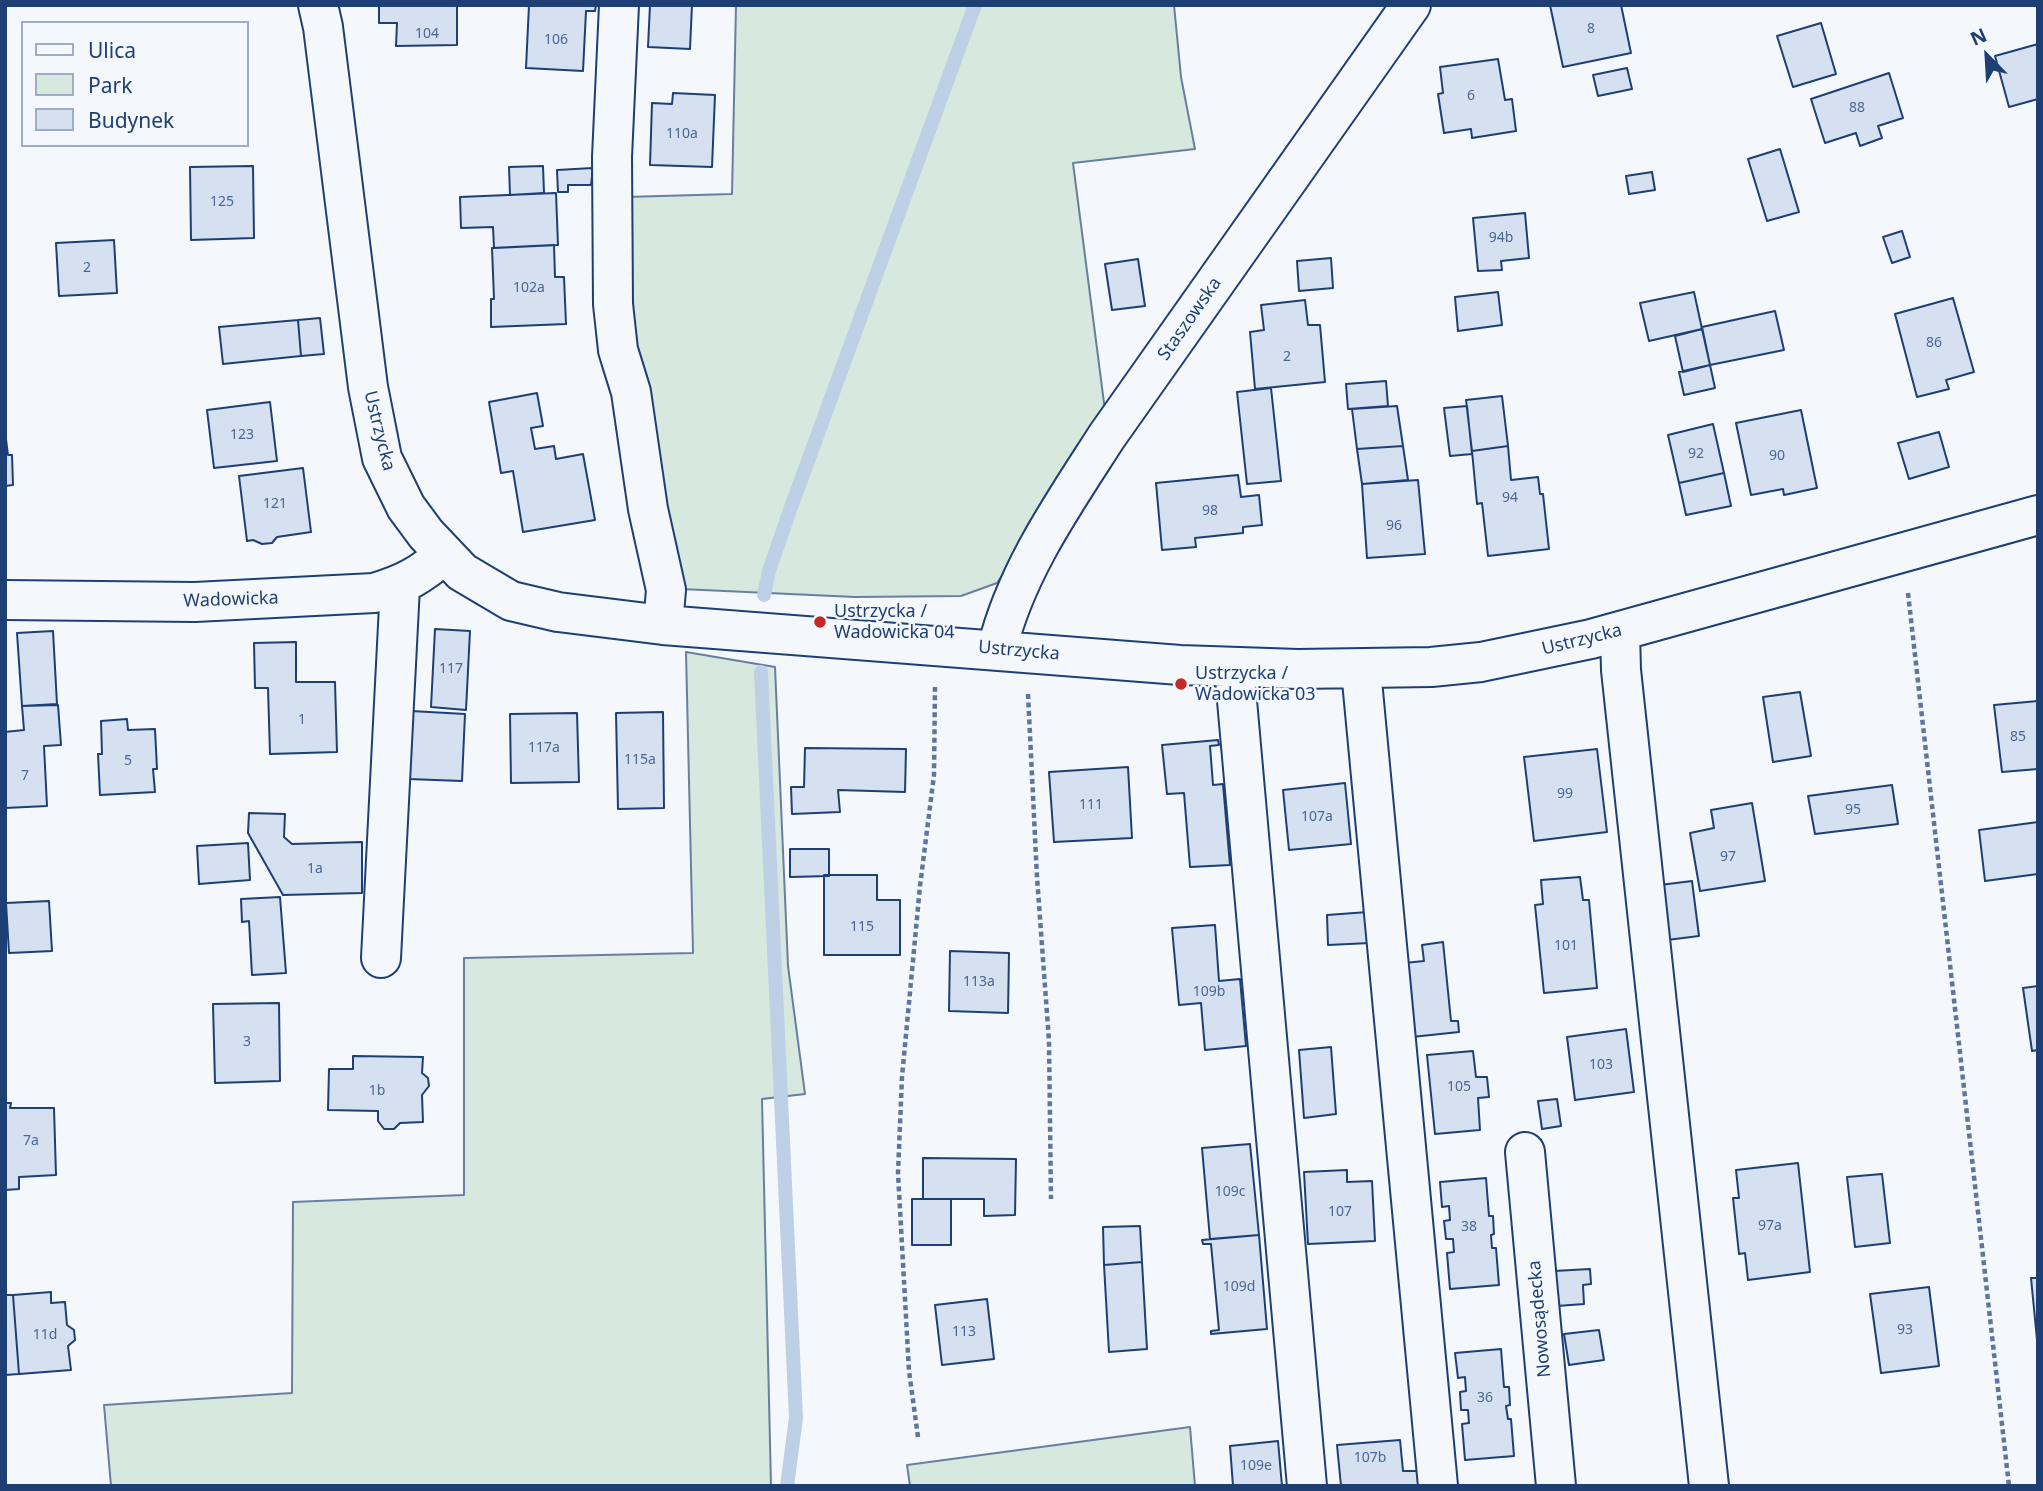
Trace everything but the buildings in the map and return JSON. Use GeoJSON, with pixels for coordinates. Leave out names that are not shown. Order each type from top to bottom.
{"type":"FeatureCollection","features":[{"type":"Feature","properties":{"kind":"street","name":"Ustrzycka"},"geometry":{"type":"LineString","coordinates":[[318,5],[373,421],[383,458],[406,507],[445,554],[462,572],[511,601],[558,612],[663,625],[1180,665],[1361,670],[1431,667],[1481,662],[1620,632],[2038,515]]}},
{"type":"Feature","properties":{"kind":"street"},"geometry":{"type":"LineString","coordinates":[[619,5],[612,158],[613,304],[618,350],[631,392],[648,509],[666,590],[663,625]]}},
{"type":"Feature","properties":{"kind":"street","name":"Staszowska"},"geometry":{"type":"LineString","coordinates":[[1011,650],[1005,620],[1033,557],[1071,492],[1411,5]]}},
{"type":"Feature","properties":{"kind":"street","name":"Wadowicka"},"geometry":{"type":"LineString","coordinates":[[5,600],[195,602],[373,593],[400,586],[422,574],[445,554]]}},
{"type":"Feature","properties":{"kind":"street"},"geometry":{"type":"LineString","coordinates":[[381,958],[400,586]]}},
{"type":"Feature","properties":{"kind":"street"},"geometry":{"type":"LineString","coordinates":[[1620,632],[1622,684],[1709,1486]]}},
{"type":"Feature","properties":{"kind":"street"},"geometry":{"type":"LineString","coordinates":[[1234,667],[1307,1486]]}},
{"type":"Feature","properties":{"kind":"street"},"geometry":{"type":"LineString","coordinates":[[1361,670],[1438,1486]]}},
{"type":"Feature","properties":{"kind":"street","name":"Nowosądecka"},"geometry":{"type":"LineString","coordinates":[[1525,1152],[1556,1486]]}},
{"type":"Feature","properties":{"kind":"path"},"geometry":{"type":"LineString","coordinates":[[1899,554],[1908,595],[2009,1486]]}},
{"type":"Feature","properties":{"kind":"path"},"geometry":{"type":"LineString","coordinates":[[918,1437],[909,1371],[898,1173],[904,1049],[934,775],[936,645]]}},
{"type":"Feature","properties":{"kind":"path"},"geometry":{"type":"LineString","coordinates":[[1011,650],[1037,877],[1049,1041],[1051,1199]]}},
{"type":"Feature","properties":{"kind":"green space"},"geometry":{"type":"Polygon","coordinates":[[[736,5],[1174,5],[1181,77],[1195,149],[1073,163],[1107,426],[997,583],[961,596],[855,597],[681,589],[627,329],[625,197],[732,194],[736,5]]]}},
{"type":"Feature","properties":{"kind":"green space"},"geometry":{"type":"Polygon","coordinates":[[[686,652],[775,667],[788,966],[805,1094],[762,1099],[771,1486],[111,1486],[104,1405],[292,1393],[293,1202],[464,1195],[464,958],[693,953],[686,652]]]}},
{"type":"Feature","properties":{"kind":"green space"},"geometry":{"type":"Polygon","coordinates":[[[1190,1427],[1195,1486],[910,1486],[907,1465],[1190,1427]]]}},
{"type":"Feature","properties":{"kind":"waterway"},"geometry":{"type":"LineString","coordinates":[[764,595],[769,571],[790,510],[975,5]]}},
{"type":"Feature","properties":{"kind":"waterway"},"geometry":{"type":"LineString","coordinates":[[761,672],[796,1418],[787,1486]]}},
{"type":"Feature","properties":{"kind":"place","name":"Ustrzycka / Wadowicka 04"},"geometry":{"type":"Point","coordinates":[820,622]}},
{"type":"Feature","properties":{"kind":"place","name":"Ustrzycka / Wadowicka 03"},"geometry":{"type":"Point","coordinates":[1181,684]}}]}
